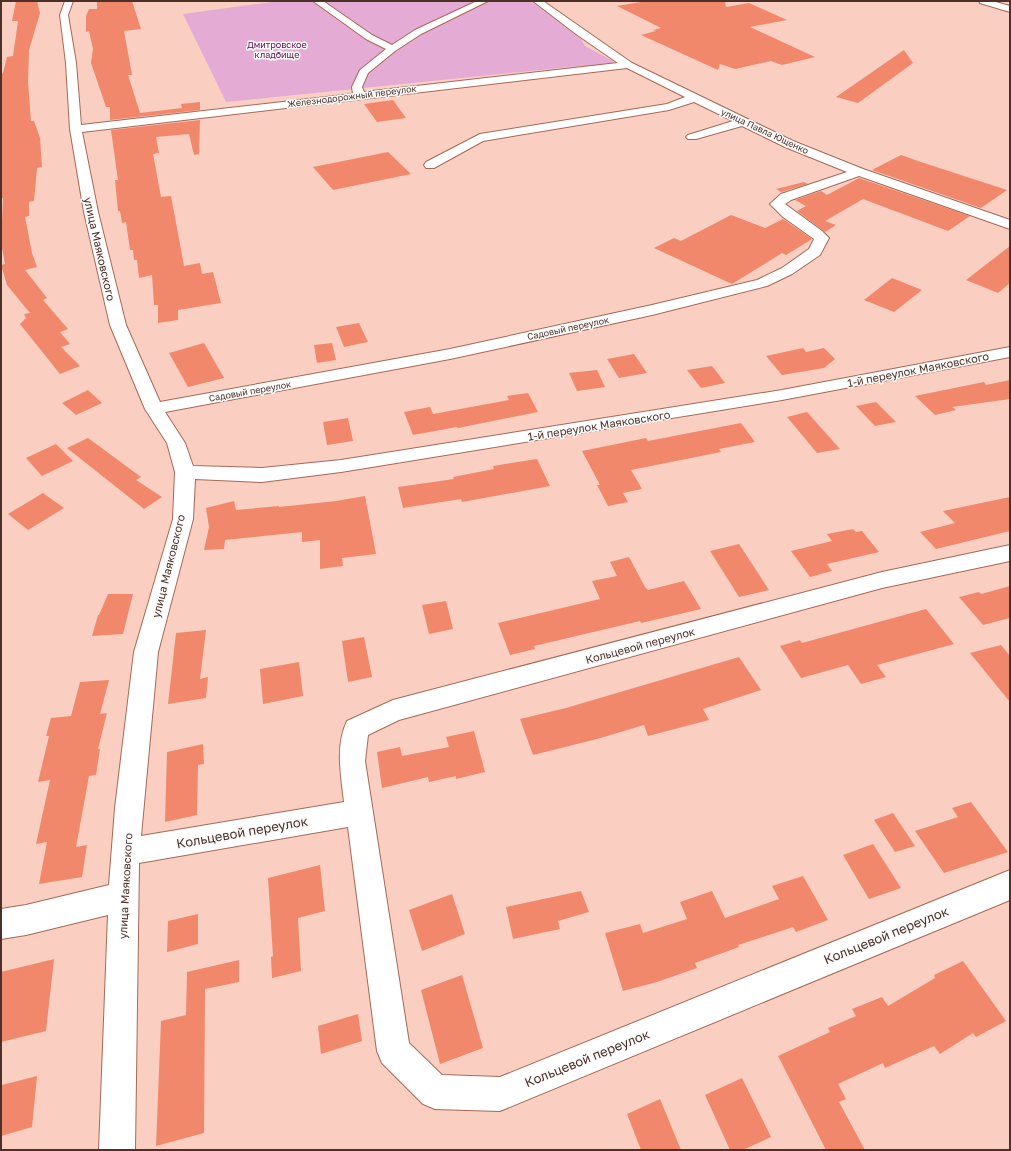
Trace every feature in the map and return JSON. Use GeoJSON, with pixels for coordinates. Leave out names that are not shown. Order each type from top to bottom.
{"type":"FeatureCollection","features":[{"type":"Feature","properties":{"kind":"street","name":"улица Маяковского"},"geometry":{"type":"LineString","coordinates":[[69,1],[64,15],[71,63],[76,129],[91,212],[118,325],[154,410],[176,443],[185,472],[182,519],[146,652],[125,852],[117,1150]]}},
{"type":"Feature","properties":{"kind":"street"},"geometry":{"type":"LineString","coordinates":[[317,1],[369,37],[392,49]]}},
{"type":"Feature","properties":{"kind":"street"},"geometry":{"type":"LineString","coordinates":[[359,95],[357,87],[364,72],[392,49],[418,32],[484,1]]}},
{"type":"Feature","properties":{"kind":"street","name":"улица Павла Ющенко"},"geometry":{"type":"LineString","coordinates":[[537,1],[628,65],[789,144],[859,172],[1010,225]]}},
{"type":"Feature","properties":{"kind":"street"},"geometry":{"type":"LineString","coordinates":[[983,1],[1010,9]]}},
{"type":"Feature","properties":{"kind":"street","name":"Железнодорожный переулок"},"geometry":{"type":"LineString","coordinates":[[76,129],[628,65]]}},
{"type":"Feature","properties":{"kind":"street"},"geometry":{"type":"LineString","coordinates":[[430,165],[480,138],[669,107],[694,98]]}},
{"type":"Feature","properties":{"kind":"street"},"geometry":{"type":"LineString","coordinates":[[692,137],[743,122]]}},
{"type":"Feature","properties":{"kind":"street"},"geometry":{"type":"LineString","coordinates":[[825,170],[839,164]]}},
{"type":"Feature","properties":{"kind":"street","name":"Садовый переулок"},"geometry":{"type":"LineString","coordinates":[[154,410],[450,354],[652,310],[762,284],[787,271],[816,252],[822,238],[813,230],[785,213],[777,204],[786,197],[859,172]]}},
{"type":"Feature","properties":{"kind":"street","name":"1-й переулок Маяковского"},"geometry":{"type":"LineString","coordinates":[[185,472],[262,475],[341,466],[782,395],[1010,352]]}},
{"type":"Feature","properties":{"kind":"street","name":"Кольцевой переулок"},"geometry":{"type":"LineString","coordinates":[[1010,553],[882,580],[393,711],[356,729],[352,762],[394,1051],[435,1092],[500,1094],[1010,885]]}},
{"type":"Feature","properties":{"kind":"street","name":"Кольцевой переулок"},"geometry":{"type":"LineString","coordinates":[[125,852],[360,812]]}},
{"type":"Feature","properties":{"kind":"street"},"geometry":{"type":"LineString","coordinates":[[1,924],[26,920],[123,896]]}},
{"type":"Feature","properties":{"kind":"green space","name":"Дмитровское кладбище"},"geometry":{"type":"Polygon","coordinates":[[[279,1],[531,1],[581,39],[585,46],[613,61],[613,63],[583,69],[580,66],[226,102],[183,14],[279,1]]]}},
{"type":"Feature","properties":{"kind":"building"},"geometry":{"type":"Polygon","coordinates":[[[16,1],[37,1],[40,13],[29,50],[28,82],[31,121],[34,121],[40,138],[42,167],[37,168],[34,201],[29,202],[29,216],[25,217],[32,253],[37,267],[25,270],[47,298],[43,300],[68,329],[60,332],[70,344],[61,347],[80,366],[60,374],[20,324],[26,318],[24,314],[30,313],[7,285],[1,265],[5,264],[1,242],[3,198],[1,198],[1,74],[3,73],[7,57],[13,56],[18,21],[12,21],[16,1]]]}},
{"type":"Feature","properties":{"kind":"building"},"geometry":{"type":"Polygon","coordinates":[[[97,1],[132,1],[141,29],[124,31],[132,75],[128,75],[140,113],[182,108],[181,104],[200,102],[200,110],[110,120],[110,107],[106,107],[91,63],[93,49],[89,31],[86,32],[86,16],[89,9],[97,9],[97,1]]]}},
{"type":"Feature","properties":{"kind":"building"},"geometry":{"type":"Polygon","coordinates":[[[647,1],[725,1],[726,7],[749,3],[787,20],[750,27],[815,57],[782,65],[771,61],[735,69],[720,64],[718,70],[641,35],[661,28],[617,6],[647,1]]]}},
{"type":"Feature","properties":{"kind":"building"},"geometry":{"type":"Polygon","coordinates":[[[904,50],[913,63],[858,103],[836,97],[904,50]]]}},
{"type":"Feature","properties":{"kind":"building"},"geometry":{"type":"Polygon","coordinates":[[[393,100],[406,118],[377,122],[364,104],[393,100]]]}},
{"type":"Feature","properties":{"kind":"building"},"geometry":{"type":"Polygon","coordinates":[[[200,120],[199,154],[194,155],[189,134],[156,137],[159,153],[153,154],[161,197],[171,196],[184,266],[200,263],[202,274],[213,272],[221,303],[178,310],[178,320],[158,323],[158,305],[154,305],[152,275],[139,278],[137,260],[134,260],[133,250],[130,250],[126,222],[122,223],[120,211],[118,211],[115,180],[118,180],[111,130],[200,120]]]}},
{"type":"Feature","properties":{"kind":"building"},"geometry":{"type":"Polygon","coordinates":[[[388,152],[411,174],[333,190],[313,167],[388,152]]]}},
{"type":"Feature","properties":{"kind":"building"},"geometry":{"type":"Polygon","coordinates":[[[901,155],[1007,190],[981,208],[872,170],[901,155]]]}},
{"type":"Feature","properties":{"kind":"building"},"geometry":{"type":"Polygon","coordinates":[[[859,178],[970,216],[948,231],[863,199],[825,221],[836,225],[825,232],[797,211],[806,206],[795,200],[821,191],[827,195],[859,178]]]}},
{"type":"Feature","properties":{"kind":"building"},"geometry":{"type":"Polygon","coordinates":[[[804,182],[808,184],[781,192],[776,189],[804,182]]]}},
{"type":"Feature","properties":{"kind":"building"},"geometry":{"type":"Polygon","coordinates":[[[731,215],[765,228],[783,219],[812,239],[786,255],[782,253],[732,284],[654,248],[674,238],[681,241],[731,215]]]}},
{"type":"Feature","properties":{"kind":"building"},"geometry":{"type":"Polygon","coordinates":[[[1010,246],[1010,283],[998,293],[966,280],[1010,246]]]}},
{"type":"Feature","properties":{"kind":"building"},"geometry":{"type":"Polygon","coordinates":[[[892,278],[922,290],[894,312],[864,300],[892,278]]]}},
{"type":"Feature","properties":{"kind":"building"},"geometry":{"type":"Polygon","coordinates":[[[359,323],[368,342],[344,347],[336,327],[359,323]]]}},
{"type":"Feature","properties":{"kind":"building"},"geometry":{"type":"Polygon","coordinates":[[[204,343],[224,378],[188,387],[169,353],[204,343]]]}},
{"type":"Feature","properties":{"kind":"building"},"geometry":{"type":"Polygon","coordinates":[[[332,343],[336,360],[317,363],[314,345],[332,343]]]}},
{"type":"Feature","properties":{"kind":"building"},"geometry":{"type":"Polygon","coordinates":[[[803,348],[806,352],[824,348],[835,359],[824,368],[782,375],[766,356],[803,348]]]}},
{"type":"Feature","properties":{"kind":"building"},"geometry":{"type":"Polygon","coordinates":[[[634,354],[647,373],[619,378],[607,359],[634,354]]]}},
{"type":"Feature","properties":{"kind":"building"},"geometry":{"type":"Polygon","coordinates":[[[712,366],[725,383],[701,388],[687,370],[712,366]]]}},
{"type":"Feature","properties":{"kind":"building"},"geometry":{"type":"Polygon","coordinates":[[[597,370],[605,387],[577,391],[569,373],[597,370]]]}},
{"type":"Feature","properties":{"kind":"building"},"geometry":{"type":"Polygon","coordinates":[[[1010,380],[1010,399],[952,407],[956,410],[935,415],[915,396],[984,382],[986,385],[1010,380]]]}},
{"type":"Feature","properties":{"kind":"building"},"geometry":{"type":"Polygon","coordinates":[[[88,390],[102,403],[76,415],[62,403],[88,390]]]}},
{"type":"Feature","properties":{"kind":"building"},"geometry":{"type":"Polygon","coordinates":[[[528,393],[538,412],[458,428],[413,435],[404,412],[430,407],[433,414],[509,400],[507,396],[528,393]]]}},
{"type":"Feature","properties":{"kind":"building"},"geometry":{"type":"Polygon","coordinates":[[[876,402],[896,422],[875,426],[856,406],[876,402]]]}},
{"type":"Feature","properties":{"kind":"building"},"geometry":{"type":"Polygon","coordinates":[[[807,412],[840,449],[817,453],[787,417],[807,412]]]}},
{"type":"Feature","properties":{"kind":"building"},"geometry":{"type":"Polygon","coordinates":[[[348,418],[353,441],[327,445],[323,422],[348,418]]]}},
{"type":"Feature","properties":{"kind":"building"},"geometry":{"type":"Polygon","coordinates":[[[741,423],[755,442],[719,449],[721,452],[631,470],[642,489],[623,493],[628,502],[608,506],[597,485],[600,485],[582,451],[646,438],[648,441],[741,423]]]}},
{"type":"Feature","properties":{"kind":"building"},"geometry":{"type":"Polygon","coordinates":[[[88,438],[141,477],[136,480],[162,497],[144,509],[67,448],[88,438]]]}},
{"type":"Feature","properties":{"kind":"building"},"geometry":{"type":"Polygon","coordinates":[[[56,444],[73,461],[42,476],[26,458],[56,444]]]}},
{"type":"Feature","properties":{"kind":"building"},"geometry":{"type":"Polygon","coordinates":[[[537,459],[550,486],[462,502],[461,499],[403,508],[398,487],[454,479],[453,477],[494,469],[493,466],[537,459]]]}},
{"type":"Feature","properties":{"kind":"building"},"geometry":{"type":"Polygon","coordinates":[[[43,493],[64,508],[28,530],[8,514],[43,493]]]}},
{"type":"Feature","properties":{"kind":"building"},"geometry":{"type":"Polygon","coordinates":[[[365,496],[376,554],[342,558],[343,566],[320,569],[320,540],[302,542],[302,532],[225,540],[224,549],[204,550],[209,527],[206,508],[234,501],[236,510],[336,501],[365,496]]]}},
{"type":"Feature","properties":{"kind":"building"},"geometry":{"type":"Polygon","coordinates":[[[1010,497],[1010,531],[936,549],[920,532],[955,523],[943,511],[1010,497]]]}},
{"type":"Feature","properties":{"kind":"building"},"geometry":{"type":"Polygon","coordinates":[[[853,529],[856,532],[862,531],[879,552],[827,564],[832,571],[810,577],[791,551],[832,541],[827,534],[853,529]]]}},
{"type":"Feature","properties":{"kind":"building"},"geometry":{"type":"Polygon","coordinates":[[[739,544],[769,590],[739,597],[710,551],[739,544]]]}},
{"type":"Feature","properties":{"kind":"building"},"geometry":{"type":"Polygon","coordinates":[[[629,557],[648,590],[684,581],[701,609],[641,623],[640,621],[534,646],[535,649],[510,655],[498,623],[600,599],[592,581],[617,576],[610,562],[629,557]]]}},
{"type":"Feature","properties":{"kind":"building"},"geometry":{"type":"Polygon","coordinates":[[[1010,586],[1010,618],[983,625],[959,597],[979,592],[981,594],[1010,586]]]}},
{"type":"Feature","properties":{"kind":"building"},"geometry":{"type":"Polygon","coordinates":[[[108,594],[133,594],[123,634],[92,636],[98,615],[108,594]]]}},
{"type":"Feature","properties":{"kind":"building"},"geometry":{"type":"Polygon","coordinates":[[[446,601],[453,629],[429,634],[422,605],[446,601]]]}},
{"type":"Feature","properties":{"kind":"building"},"geometry":{"type":"Polygon","coordinates":[[[926,609],[954,644],[877,665],[886,677],[861,684],[848,665],[801,678],[780,646],[800,640],[802,643],[926,609]]]}},
{"type":"Feature","properties":{"kind":"building"},"geometry":{"type":"Polygon","coordinates":[[[206,630],[200,679],[208,677],[206,698],[168,704],[176,633],[206,630]]]}},
{"type":"Feature","properties":{"kind":"building"},"geometry":{"type":"Polygon","coordinates":[[[364,637],[372,677],[348,682],[342,641],[364,637]]]}},
{"type":"Feature","properties":{"kind":"building"},"geometry":{"type":"Polygon","coordinates":[[[1001,645],[1010,656],[1010,702],[970,653],[1001,645]]]}},
{"type":"Feature","properties":{"kind":"building"},"geometry":{"type":"Polygon","coordinates":[[[739,657],[761,690],[703,709],[709,720],[648,736],[644,725],[597,739],[533,755],[520,719],[566,708],[739,657]]]}},
{"type":"Feature","properties":{"kind":"building"},"geometry":{"type":"Polygon","coordinates":[[[299,662],[303,696],[263,704],[260,669],[299,662]]]}},
{"type":"Feature","properties":{"kind":"building"},"geometry":{"type":"Polygon","coordinates":[[[109,680],[100,714],[107,713],[98,749],[100,749],[96,775],[89,776],[76,847],[87,845],[82,877],[39,884],[47,842],[36,844],[50,780],[38,782],[49,736],[46,736],[51,718],[71,716],[80,682],[109,680]]]}},
{"type":"Feature","properties":{"kind":"building"},"geometry":{"type":"Polygon","coordinates":[[[474,731],[485,772],[456,779],[456,776],[429,782],[428,777],[382,788],[377,752],[400,747],[402,756],[449,747],[446,737],[474,731]]]}},
{"type":"Feature","properties":{"kind":"building"},"geometry":{"type":"Polygon","coordinates":[[[203,744],[204,764],[198,765],[197,815],[165,822],[167,752],[203,744]]]}},
{"type":"Feature","properties":{"kind":"building"},"geometry":{"type":"Polygon","coordinates":[[[971,802],[1008,852],[944,873],[915,831],[958,817],[952,808],[971,802]]]}},
{"type":"Feature","properties":{"kind":"building"},"geometry":{"type":"Polygon","coordinates":[[[893,813],[915,846],[895,852],[874,820],[893,813]]]}},
{"type":"Feature","properties":{"kind":"building"},"geometry":{"type":"Polygon","coordinates":[[[873,844],[901,888],[869,899],[843,855],[873,844]]]}},
{"type":"Feature","properties":{"kind":"building"},"geometry":{"type":"Polygon","coordinates":[[[320,865],[325,911],[298,918],[301,971],[272,978],[271,957],[273,956],[268,878],[320,865]]]}},
{"type":"Feature","properties":{"kind":"building"},"geometry":{"type":"Polygon","coordinates":[[[803,876],[828,920],[796,932],[793,927],[738,945],[739,947],[695,963],[697,968],[657,982],[623,991],[605,933],[640,924],[643,933],[687,919],[680,902],[712,891],[725,918],[779,899],[772,886],[803,876]]]}},
{"type":"Feature","properties":{"kind":"building"},"geometry":{"type":"Polygon","coordinates":[[[581,891],[589,912],[558,921],[560,929],[513,939],[506,907],[581,891]]]}},
{"type":"Feature","properties":{"kind":"building"},"geometry":{"type":"Polygon","coordinates":[[[452,894],[465,934],[422,951],[409,910],[452,894]]]}},
{"type":"Feature","properties":{"kind":"building"},"geometry":{"type":"Polygon","coordinates":[[[198,914],[198,944],[167,952],[168,921],[198,914]]]}},
{"type":"Feature","properties":{"kind":"building"},"geometry":{"type":"Polygon","coordinates":[[[54,959],[46,1031],[1,1042],[1,972],[54,959]]]}},
{"type":"Feature","properties":{"kind":"building"},"geometry":{"type":"Polygon","coordinates":[[[239,960],[239,982],[205,989],[204,1133],[156,1146],[161,1021],[186,1015],[187,972],[239,960]]]}},
{"type":"Feature","properties":{"kind":"building"},"geometry":{"type":"Polygon","coordinates":[[[963,961],[1006,1021],[976,1037],[973,1033],[940,1054],[934,1046],[885,1068],[883,1063],[838,1084],[846,1099],[839,1102],[865,1150],[826,1150],[778,1056],[830,1032],[828,1028],[856,1016],[852,1009],[882,997],[888,1006],[935,978],[934,975],[963,961]]]}},
{"type":"Feature","properties":{"kind":"building"},"geometry":{"type":"Polygon","coordinates":[[[462,975],[483,1048],[440,1064],[421,990],[462,975]]]}},
{"type":"Feature","properties":{"kind":"building"},"geometry":{"type":"Polygon","coordinates":[[[358,1014],[362,1041],[321,1054],[318,1026],[358,1014]]]}},
{"type":"Feature","properties":{"kind":"building"},"geometry":{"type":"Polygon","coordinates":[[[37,1076],[32,1127],[1,1136],[2,1085],[37,1076]]]}},
{"type":"Feature","properties":{"kind":"building"},"geometry":{"type":"Polygon","coordinates":[[[742,1078],[771,1137],[743,1150],[730,1150],[705,1095],[742,1078]]]}},
{"type":"Feature","properties":{"kind":"building"},"geometry":{"type":"Polygon","coordinates":[[[660,1099],[681,1150],[641,1150],[627,1114],[660,1099]]]}}]}
